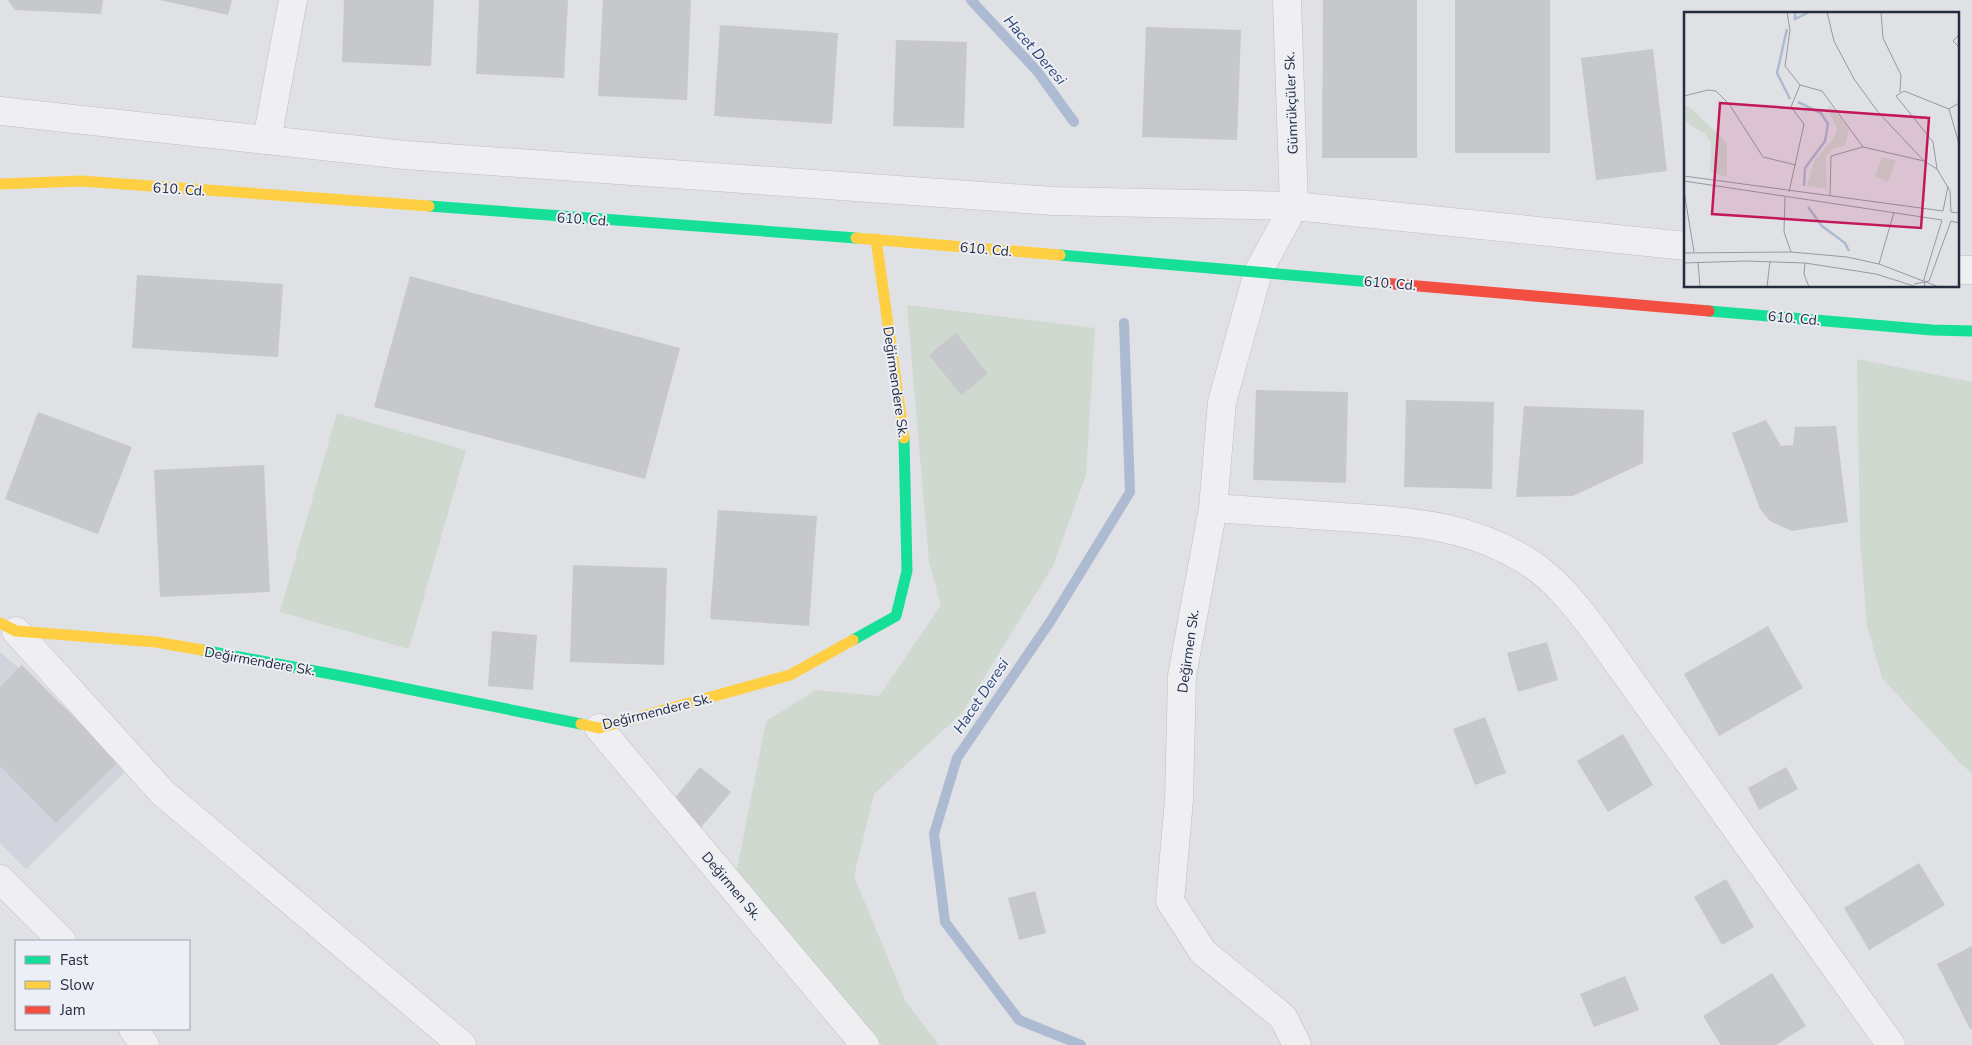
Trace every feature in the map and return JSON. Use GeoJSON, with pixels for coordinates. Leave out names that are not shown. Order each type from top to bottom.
{"type":"FeatureCollection","features":[{"type":"Feature","properties":{"kind":"street"},"geometry":{"type":"LineString","coordinates":[[268,140],[293,0]]}},
{"type":"Feature","properties":{"kind":"street","name":"Gümrükçüler Sk."},"geometry":{"type":"LineString","coordinates":[[1288,0],[1294,206]]}},
{"type":"Feature","properties":{"kind":"street"},"geometry":{"type":"LineString","coordinates":[[0,112],[405,155],[1053,202],[1294,206],[1684,246]]}},
{"type":"Feature","properties":{"kind":"street","name":"610. Cd."},"geometry":{"type":"LineString","coordinates":[[0,184],[81,181],[876,239],[1922,329],[1972,331]]}},
{"type":"Feature","properties":{"kind":"street","name":"Değirmen Sk."},"geometry":{"type":"LineString","coordinates":[[1294,206],[1258,272],[1222,402],[1213,508],[1182,676],[1179,800],[1170,901],[1203,952],[1283,1017],[1297,1045]]}},
{"type":"Feature","properties":{"kind":"street","name":"Değirmendere Sk."},"geometry":{"type":"LineString","coordinates":[[8,627],[156,642],[358,679],[599,728],[790,675],[896,616],[906,571],[905,442],[876,239]]}},
{"type":"Feature","properties":{"kind":"street"},"geometry":{"type":"LineString","coordinates":[[1213,508],[1401,521],[1450,528],[1494,542],[1531,564],[1564,592],[1595,631],[1891,1045]]}},
{"type":"Feature","properties":{"kind":"street"},"geometry":{"type":"LineString","coordinates":[[8,627],[163,793],[462,1045]]}},
{"type":"Feature","properties":{"kind":"street","name":"Değirmen Sk."},"geometry":{"type":"LineString","coordinates":[[599,728],[865,1045]]}},
{"type":"Feature","properties":{"kind":"street"},"geometry":{"type":"LineString","coordinates":[[0,879],[61,940]]}},
{"type":"Feature","properties":{"kind":"street"},"geometry":{"type":"LineString","coordinates":[[134,1030],[145,1045]]}},
{"type":"Feature","properties":{"kind":"shaded area"},"geometry":{"type":"Polygon","coordinates":[[[907,305],[1095,328],[1086,475],[1053,566],[962,713],[874,794],[854,876],[906,1002],[939,1045],[882,1045],[736,875],[766,721],[816,690],[879,696],[941,605],[929,562],[907,305]]]}},
{"type":"Feature","properties":{"kind":"shaded area"},"geometry":{"type":"Polygon","coordinates":[[[1857,359],[1972,382],[1972,773],[1962,765],[1882,678],[1867,626],[1860,539],[1857,359]]]}},
{"type":"Feature","properties":{"kind":"shaded area"},"geometry":{"type":"Polygon","coordinates":[[[337,413],[466,450],[409,649],[280,612],[337,413]]]}},
{"type":"Feature","properties":{"kind":"shaded area"},"geometry":{"type":"Polygon","coordinates":[[[0,652],[132,765],[26,869],[0,843],[0,652]]]}},
{"type":"Feature","properties":{"kind":"building"},"geometry":{"type":"Polygon","coordinates":[[[8,0],[103,0],[101,14],[15,10],[8,0]]]}},
{"type":"Feature","properties":{"kind":"building"},"geometry":{"type":"Polygon","coordinates":[[[160,0],[232,0],[228,15],[160,0]]]}},
{"type":"Feature","properties":{"kind":"building"},"geometry":{"type":"Polygon","coordinates":[[[344,0],[434,0],[431,66],[342,62],[344,0]]]}},
{"type":"Feature","properties":{"kind":"building"},"geometry":{"type":"Polygon","coordinates":[[[479,0],[568,0],[564,78],[476,74],[479,0]]]}},
{"type":"Feature","properties":{"kind":"building"},"geometry":{"type":"Polygon","coordinates":[[[603,0],[691,0],[687,100],[598,96],[603,0]]]}},
{"type":"Feature","properties":{"kind":"building"},"geometry":{"type":"Polygon","coordinates":[[[1323,0],[1417,0],[1417,158],[1322,158],[1323,0]]]}},
{"type":"Feature","properties":{"kind":"building"},"geometry":{"type":"Polygon","coordinates":[[[1455,0],[1550,0],[1550,153],[1455,153],[1455,0]]]}},
{"type":"Feature","properties":{"kind":"building"},"geometry":{"type":"Polygon","coordinates":[[[720,25],[838,33],[832,124],[714,116],[720,25]]]}},
{"type":"Feature","properties":{"kind":"building"},"geometry":{"type":"Polygon","coordinates":[[[1146,27],[1241,30],[1237,140],[1142,137],[1146,27]]]}},
{"type":"Feature","properties":{"kind":"building"},"geometry":{"type":"Polygon","coordinates":[[[896,40],[967,42],[964,128],[893,126],[896,40]]]}},
{"type":"Feature","properties":{"kind":"building"},"geometry":{"type":"Polygon","coordinates":[[[1653,49],[1667,171],[1596,180],[1581,58],[1653,49]]]}},
{"type":"Feature","properties":{"kind":"building"},"geometry":{"type":"Polygon","coordinates":[[[137,275],[283,284],[278,357],[132,348],[137,275]]]}},
{"type":"Feature","properties":{"kind":"building"},"geometry":{"type":"Polygon","coordinates":[[[410,276],[680,348],[645,479],[374,407],[410,276]]]}},
{"type":"Feature","properties":{"kind":"building"},"geometry":{"type":"Polygon","coordinates":[[[956,333],[988,374],[961,395],[929,355],[956,333]]]}},
{"type":"Feature","properties":{"kind":"building"},"geometry":{"type":"Polygon","coordinates":[[[1256,390],[1348,392],[1346,483],[1253,480],[1256,390]]]}},
{"type":"Feature","properties":{"kind":"building"},"geometry":{"type":"Polygon","coordinates":[[[1406,400],[1494,402],[1492,489],[1404,487],[1406,400]]]}},
{"type":"Feature","properties":{"kind":"building"},"geometry":{"type":"Polygon","coordinates":[[[1524,406],[1644,410],[1643,463],[1573,496],[1516,497],[1524,406]]]}},
{"type":"Feature","properties":{"kind":"building"},"geometry":{"type":"Polygon","coordinates":[[[38,412],[132,447],[98,534],[5,499],[38,412]]]}},
{"type":"Feature","properties":{"kind":"building"},"geometry":{"type":"Polygon","coordinates":[[[1766,420],[1781,446],[1793,445],[1795,427],[1836,426],[1848,522],[1792,531],[1770,521],[1760,509],[1732,433],[1766,420]]]}},
{"type":"Feature","properties":{"kind":"building"},"geometry":{"type":"Polygon","coordinates":[[[264,465],[270,592],[160,597],[154,470],[264,465]]]}},
{"type":"Feature","properties":{"kind":"building"},"geometry":{"type":"Polygon","coordinates":[[[718,510],[817,516],[809,626],[710,619],[718,510]]]}},
{"type":"Feature","properties":{"kind":"building"},"geometry":{"type":"Polygon","coordinates":[[[573,565],[667,568],[664,665],[570,662],[573,565]]]}},
{"type":"Feature","properties":{"kind":"building"},"geometry":{"type":"Polygon","coordinates":[[[1768,626],[1803,688],[1719,736],[1684,674],[1768,626]]]}},
{"type":"Feature","properties":{"kind":"building"},"geometry":{"type":"Polygon","coordinates":[[[492,631],[537,635],[533,690],[488,686],[492,631]]]}},
{"type":"Feature","properties":{"kind":"building"},"geometry":{"type":"Polygon","coordinates":[[[1547,642],[1558,680],[1518,692],[1507,653],[1547,642]]]}},
{"type":"Feature","properties":{"kind":"building"},"geometry":{"type":"Polygon","coordinates":[[[22,665],[118,762],[56,823],[0,766],[0,687],[22,665]]]}},
{"type":"Feature","properties":{"kind":"building"},"geometry":{"type":"Polygon","coordinates":[[[1485,717],[1506,773],[1475,785],[1453,729],[1485,717]]]}},
{"type":"Feature","properties":{"kind":"building"},"geometry":{"type":"Polygon","coordinates":[[[1623,734],[1653,785],[1608,812],[1577,761],[1623,734]]]}},
{"type":"Feature","properties":{"kind":"building"},"geometry":{"type":"Polygon","coordinates":[[[700,767],[731,792],[697,832],[667,808],[700,767]]]}},
{"type":"Feature","properties":{"kind":"building"},"geometry":{"type":"Polygon","coordinates":[[[1786,767],[1798,789],[1759,810],[1748,788],[1786,767]]]}},
{"type":"Feature","properties":{"kind":"building"},"geometry":{"type":"Polygon","coordinates":[[[1919,863],[1945,905],[1869,950],[1844,908],[1919,863]]]}},
{"type":"Feature","properties":{"kind":"building"},"geometry":{"type":"Polygon","coordinates":[[[1726,879],[1754,927],[1722,945],[1694,897],[1726,879]]]}},
{"type":"Feature","properties":{"kind":"building"},"geometry":{"type":"Polygon","coordinates":[[[1035,891],[1046,933],[1019,940],[1008,898],[1035,891]]]}},
{"type":"Feature","properties":{"kind":"building"},"geometry":{"type":"Polygon","coordinates":[[[1972,946],[1972,1028],[1970,1029],[1937,964],[1972,946]]]}},
{"type":"Feature","properties":{"kind":"building"},"geometry":{"type":"Polygon","coordinates":[[[1772,973],[1806,1026],[1776,1045],[1721,1045],[1703,1016],[1772,973]]]}},
{"type":"Feature","properties":{"kind":"building"},"geometry":{"type":"Polygon","coordinates":[[[1625,976],[1639,1010],[1594,1027],[1580,994],[1625,976]]]}},
{"type":"Feature","properties":{"kind":"waterway","name":"Hacet Deresi"},"geometry":{"type":"LineString","coordinates":[[971,0],[1037,71],[1074,122]]}},
{"type":"Feature","properties":{"kind":"waterway","name":"Hacet Deresi"},"geometry":{"type":"LineString","coordinates":[[1081,1045],[1019,1020],[945,922],[934,834],[957,758],[1052,619],[1130,492],[1124,323]]}},
{"type":"Feature","properties":{"kind":"traffic: fast"},"geometry":{"type":"LineString","coordinates":[[429,206],[856,238]]}},
{"type":"Feature","properties":{"kind":"traffic: fast"},"geometry":{"type":"LineString","coordinates":[[1060,255],[1383,283]]}},
{"type":"Feature","properties":{"kind":"traffic: fast"},"geometry":{"type":"LineString","coordinates":[[1709,311],[1932,330],[1972,331]]}},
{"type":"Feature","properties":{"kind":"traffic: fast"},"geometry":{"type":"LineString","coordinates":[[853,640],[896,616],[907,571],[904,438]]}},
{"type":"Feature","properties":{"kind":"traffic: fast"},"geometry":{"type":"LineString","coordinates":[[202,650],[581,724]]}},
{"type":"Feature","properties":{"kind":"traffic: slow"},"geometry":{"type":"LineString","coordinates":[[0,184],[81,181],[429,206]]}},
{"type":"Feature","properties":{"kind":"traffic: slow"},"geometry":{"type":"LineString","coordinates":[[856,238],[1060,255]]}},
{"type":"Feature","properties":{"kind":"traffic: slow"},"geometry":{"type":"LineString","coordinates":[[876,239],[904,438]]}},
{"type":"Feature","properties":{"kind":"traffic: slow"},"geometry":{"type":"LineString","coordinates":[[0,623],[16,631],[156,642],[202,650]]}},
{"type":"Feature","properties":{"kind":"traffic: slow"},"geometry":{"type":"LineString","coordinates":[[581,724],[599,728],[790,675],[853,640]]}},
{"type":"Feature","properties":{"kind":"traffic: jam"},"geometry":{"type":"LineString","coordinates":[[1383,283],[1709,311]]}}]}
